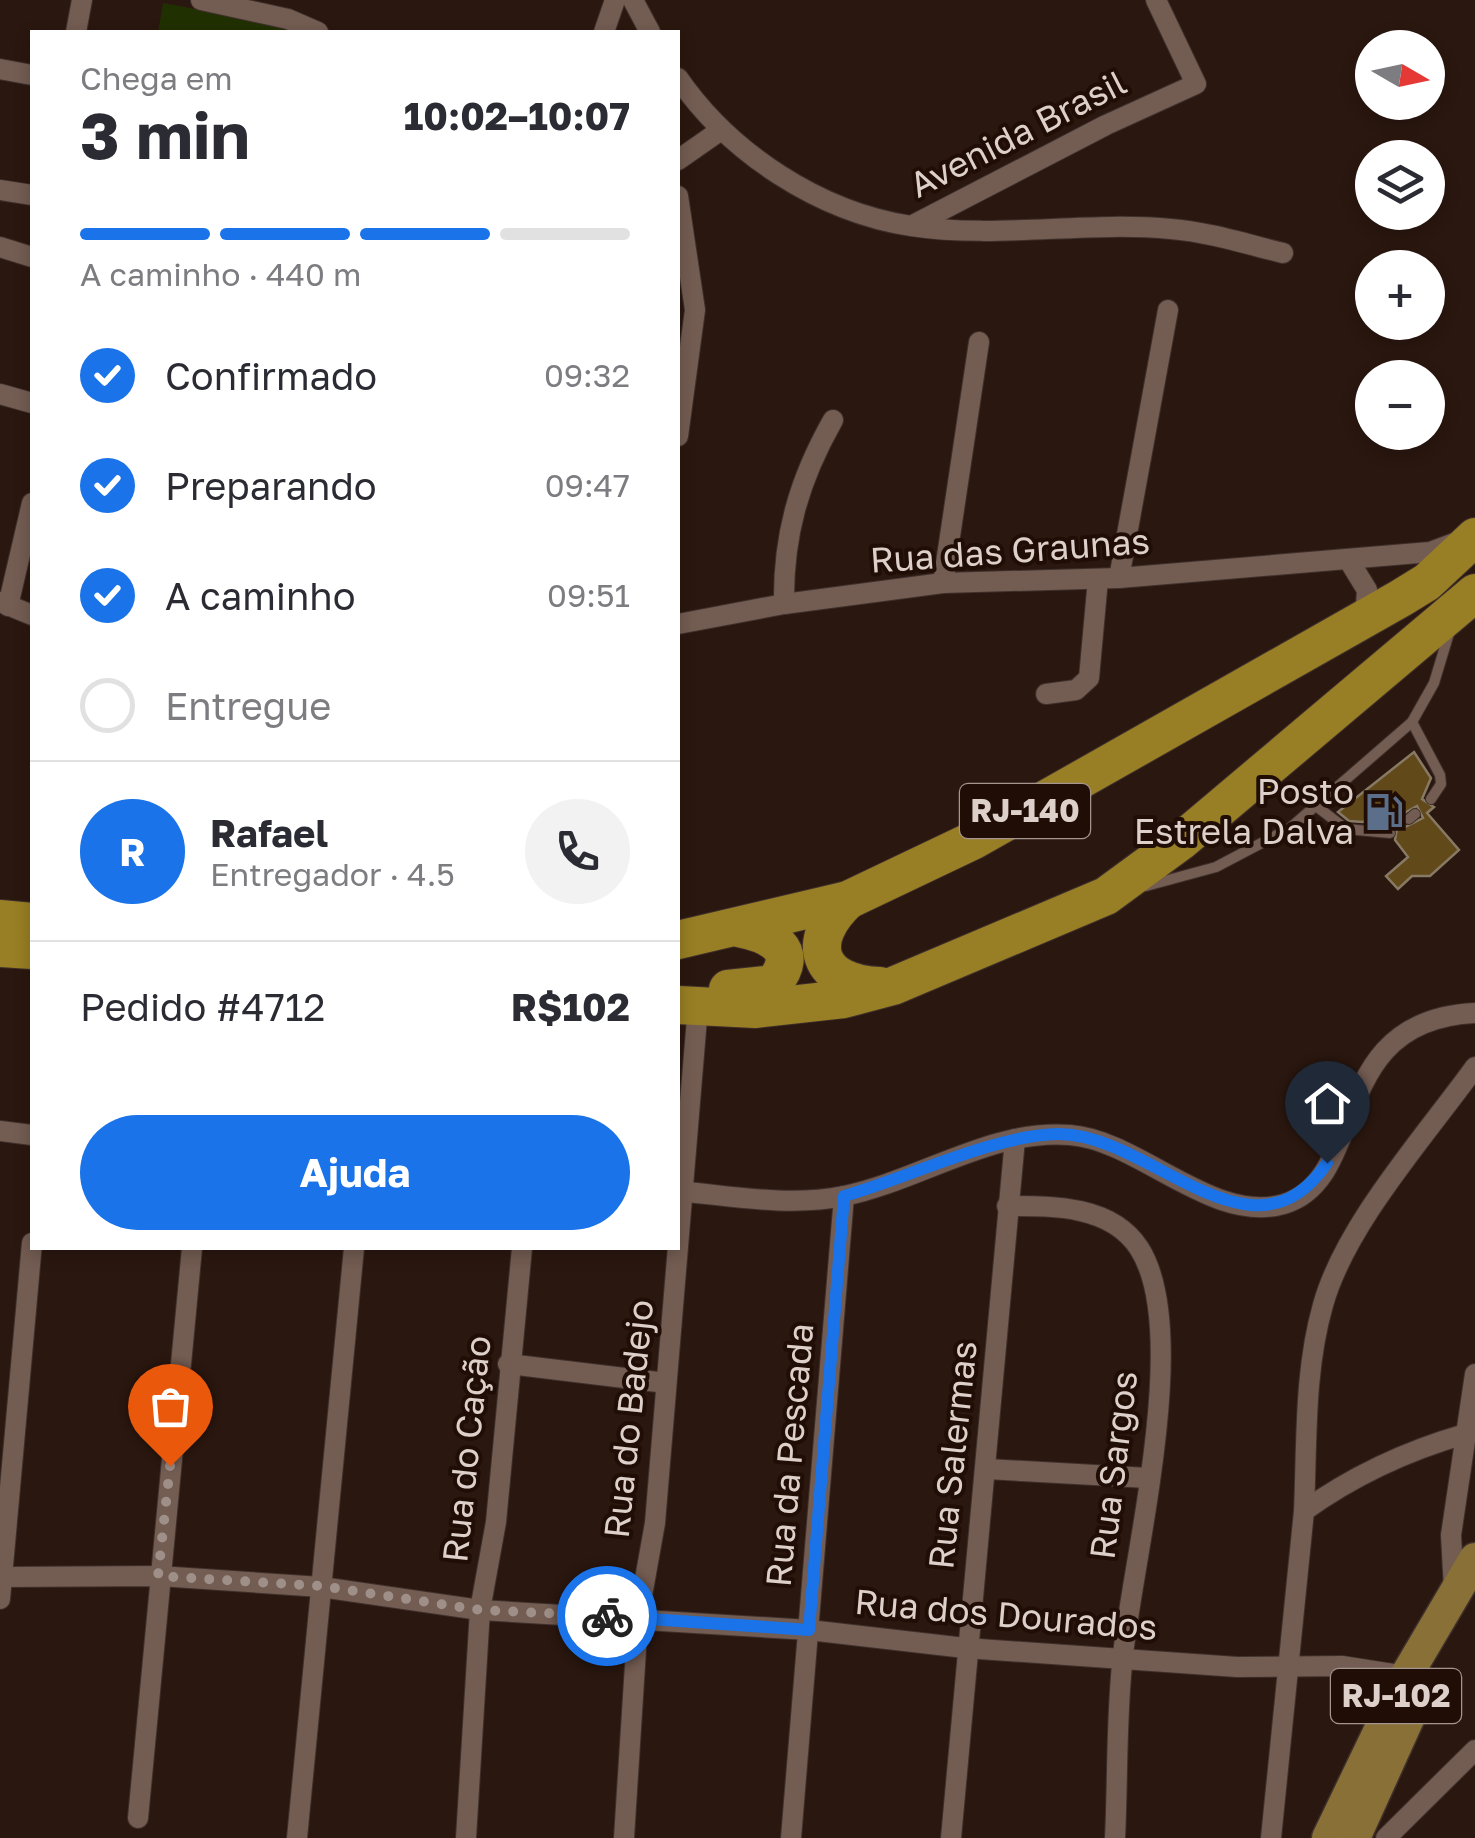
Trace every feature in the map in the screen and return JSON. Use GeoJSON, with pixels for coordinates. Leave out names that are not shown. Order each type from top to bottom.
{"type":"FeatureCollection","features":[{"type":"Feature","properties":{"kind":"highway","name":"RJ-140"},"geometry":{"type":"LineString","coordinates":[[680,940],[848,900],[974,840],[1428,582],[1475,536]]}},
{"type":"Feature","properties":{"kind":"highway"},"geometry":{"type":"LineString","coordinates":[[684,1004],[755,1009],[844,999],[893,986],[1106,896],[1181,841],[1468,600]]}},
{"type":"Feature","properties":{"kind":"highway"},"geometry":{"type":"LineString","coordinates":[[848,900],[830,917],[822,932],[822,950],[828,966],[840,979],[856,985],[893,986]]}},
{"type":"Feature","properties":{"kind":"highway"},"geometry":{"type":"LineString","coordinates":[[0,919],[30,922]]}},
{"type":"Feature","properties":{"kind":"highway"},"geometry":{"type":"LineString","coordinates":[[684,1004],[706,991],[773,984],[782,974],[778,942],[769,934],[738,928]]}},
{"type":"Feature","properties":{"kind":"highway"},"geometry":{"type":"LineString","coordinates":[[0,948],[30,950]]}},
{"type":"Feature","properties":{"kind":"main road","name":"RJ-102"},"geometry":{"type":"LineString","coordinates":[[1354,1838],[1465,1596],[1475,1560]]}},
{"type":"Feature","properties":{"kind":"main road","name":"RJ-102"},"geometry":{"type":"LineString","coordinates":[[1328,1838],[1406,1676],[1465,1596]]}},
{"type":"Feature","properties":{"kind":"street"},"geometry":{"type":"LineString","coordinates":[[76,30],[82,0]]}},
{"type":"Feature","properties":{"kind":"street"},"geometry":{"type":"LineString","coordinates":[[201,0],[288,19],[313,30]]}},
{"type":"Feature","properties":{"kind":"street"},"geometry":{"type":"LineString","coordinates":[[605,30],[615,0]]}},
{"type":"Feature","properties":{"kind":"street"},"geometry":{"type":"LineString","coordinates":[[632,0],[649,30]]}},
{"type":"Feature","properties":{"kind":"street","name":"Avenida Brasil"},"geometry":{"type":"LineString","coordinates":[[680,80],[721,130],[778,174],[853,211],[911,226],[1120,118],[1196,84],[1156,0]]}},
{"type":"Feature","properties":{"kind":"street"},"geometry":{"type":"LineString","coordinates":[[0,69],[30,75]]}},
{"type":"Feature","properties":{"kind":"street"},"geometry":{"type":"LineString","coordinates":[[680,157],[721,130]]}},
{"type":"Feature","properties":{"kind":"street"},"geometry":{"type":"LineString","coordinates":[[0,190],[30,195]]}},
{"type":"Feature","properties":{"kind":"street"},"geometry":{"type":"LineString","coordinates":[[680,209],[695,310],[680,421]]}},
{"type":"Feature","properties":{"kind":"street"},"geometry":{"type":"LineString","coordinates":[[911,226],[1170,229],[1283,253]]}},
{"type":"Feature","properties":{"kind":"street"},"geometry":{"type":"LineString","coordinates":[[0,247],[30,251]]}},
{"type":"Feature","properties":{"kind":"street"},"geometry":{"type":"LineString","coordinates":[[1046,694],[1076,690],[1089,678],[1168,310]]}},
{"type":"Feature","properties":{"kind":"street"},"geometry":{"type":"LineString","coordinates":[[942,583],[979,342]]}},
{"type":"Feature","properties":{"kind":"street"},"geometry":{"type":"LineString","coordinates":[[0,394],[30,402]]}},
{"type":"Feature","properties":{"kind":"street"},"geometry":{"type":"LineString","coordinates":[[784,604],[784,562],[798,492],[833,420]]}},
{"type":"Feature","properties":{"kind":"street"},"geometry":{"type":"LineString","coordinates":[[30,509],[4,604],[30,615]]}},
{"type":"Feature","properties":{"kind":"street","name":"Rua das Graunas"},"geometry":{"type":"LineString","coordinates":[[680,624],[784,604],[942,583],[1108,578],[1430,552],[1475,536]]}},
{"type":"Feature","properties":{"kind":"street"},"geometry":{"type":"LineString","coordinates":[[1348,558],[1367,590],[1365,618]]}},
{"type":"Feature","properties":{"kind":"street","name":"Rua do Badejo"},"geometry":{"type":"LineString","coordinates":[[680,1191],[684,1004]]}},
{"type":"Feature","properties":{"kind":"street"},"geometry":{"type":"LineString","coordinates":[[680,1191],[772,1200],[844,1196],[1015,1139],[1078,1136],[1215,1196],[1260,1206],[1284,1204],[1312,1184],[1327,1163],[1386,1046],[1415,1025],[1475,1013]]}},
{"type":"Feature","properties":{"kind":"street"},"geometry":{"type":"LineString","coordinates":[[1271,1838],[1304,1511],[1312,1366],[1328,1288],[1352,1239],[1475,1067]]}},
{"type":"Feature","properties":{"kind":"street"},"geometry":{"type":"LineString","coordinates":[[0,1131],[30,1135]]}},
{"type":"Feature","properties":{"kind":"street","name":"Rua Salermas"},"geometry":{"type":"LineString","coordinates":[[951,1838],[1015,1139]]}},
{"type":"Feature","properties":{"kind":"street","name":"Rua da Pescada"},"geometry":{"type":"LineString","coordinates":[[791,1838],[844,1196]]}},
{"type":"Feature","properties":{"kind":"street","name":"Rua Sargos"},"geometry":{"type":"LineString","coordinates":[[1007,1206],[1048,1206],[1095,1215],[1128,1235],[1152,1276],[1160,1325],[1160,1376],[1122,1657],[1116,1838]]}},
{"type":"Feature","properties":{"kind":"street"},"geometry":{"type":"LineString","coordinates":[[2,1588],[2,1549],[31,1250]]}},
{"type":"Feature","properties":{"kind":"street"},"geometry":{"type":"LineString","coordinates":[[138,1818],[192,1250]]}},
{"type":"Feature","properties":{"kind":"street"},"geometry":{"type":"LineString","coordinates":[[297,1838],[354,1250]]}},
{"type":"Feature","properties":{"kind":"street","name":"Rua do Cação"},"geometry":{"type":"LineString","coordinates":[[466,1838],[480,1610],[496,1522],[522,1250]]}},
{"type":"Feature","properties":{"kind":"street","name":"Rua do Badejo"},"geometry":{"type":"LineString","coordinates":[[624,1838],[638,1618],[655,1522],[676,1250]]}},
{"type":"Feature","properties":{"kind":"street"},"geometry":{"type":"LineString","coordinates":[[508,1364],[666,1383]]}},
{"type":"Feature","properties":{"kind":"street"},"geometry":{"type":"LineString","coordinates":[[1465,1596],[1451,1535],[1475,1374]]}},
{"type":"Feature","properties":{"kind":"street"},"geometry":{"type":"LineString","coordinates":[[1304,1511],[1370,1469],[1408,1451],[1465,1434]]}},
{"type":"Feature","properties":{"kind":"street"},"geometry":{"type":"LineString","coordinates":[[987,1469],[1148,1478]]}},
{"type":"Feature","properties":{"kind":"street","name":"Rua dos Dourados"},"geometry":{"type":"LineString","coordinates":[[2,1588],[158,1576],[321,1586],[480,1610],[809,1630],[966,1648],[1287,1667],[1342,1666],[1406,1676]]}},
{"type":"Feature","properties":{"kind":"street"},"geometry":{"type":"LineString","coordinates":[[1386,1838],[1475,1750]]}},
{"type":"Feature","properties":{"kind":"lane"},"geometry":{"type":"LineString","coordinates":[[1106,896],[1216,867],[1290,828],[1412,722],[1434,683],[1468,600]]}},
{"type":"Feature","properties":{"kind":"lane"},"geometry":{"type":"LineString","coordinates":[[1412,722],[1440,775],[1440,784],[1431,799]]}},
{"type":"Feature","properties":{"kind":"lane"},"geometry":{"type":"LineString","coordinates":[[1316,806],[1346,829],[1390,833]]}},
{"type":"Feature","properties":{"kind":"green space"},"geometry":{"type":"Polygon","coordinates":[[[163,3],[308,30],[158,30],[163,3]]]}},
{"type":"Feature","properties":{"kind":"building"},"geometry":{"type":"Polygon","coordinates":[[[1414,752],[1431,778],[1422,799],[1434,807],[1427,813],[1459,850],[1430,876],[1412,876],[1398,889],[1386,876],[1408,857],[1395,840],[1397,828],[1382,824],[1374,813],[1363,822],[1349,821],[1338,812],[1414,752]],[[1417,806],[1401,815],[1405,827],[1423,818],[1417,806]]]}},
{"type":"Feature","properties":{"kind":"way so far"},"geometry":{"type":"LineString","coordinates":[[170,1466],[158,1576],[321,1586],[480,1610],[607,1616]]}},
{"type":"Feature","properties":{"kind":"place","name":"Posto Estrela Dalva"},"geometry":{"type":"Point","coordinates":[1384,812]}},
{"type":"Feature","properties":{"kind":"route"},"geometry":{"type":"LineString","coordinates":[[607,1616],[809,1630],[844,1196],[1015,1139],[1052,1134],[1091,1139],[1215,1196],[1260,1206],[1284,1204],[1300,1196],[1327,1163]]}}]}
